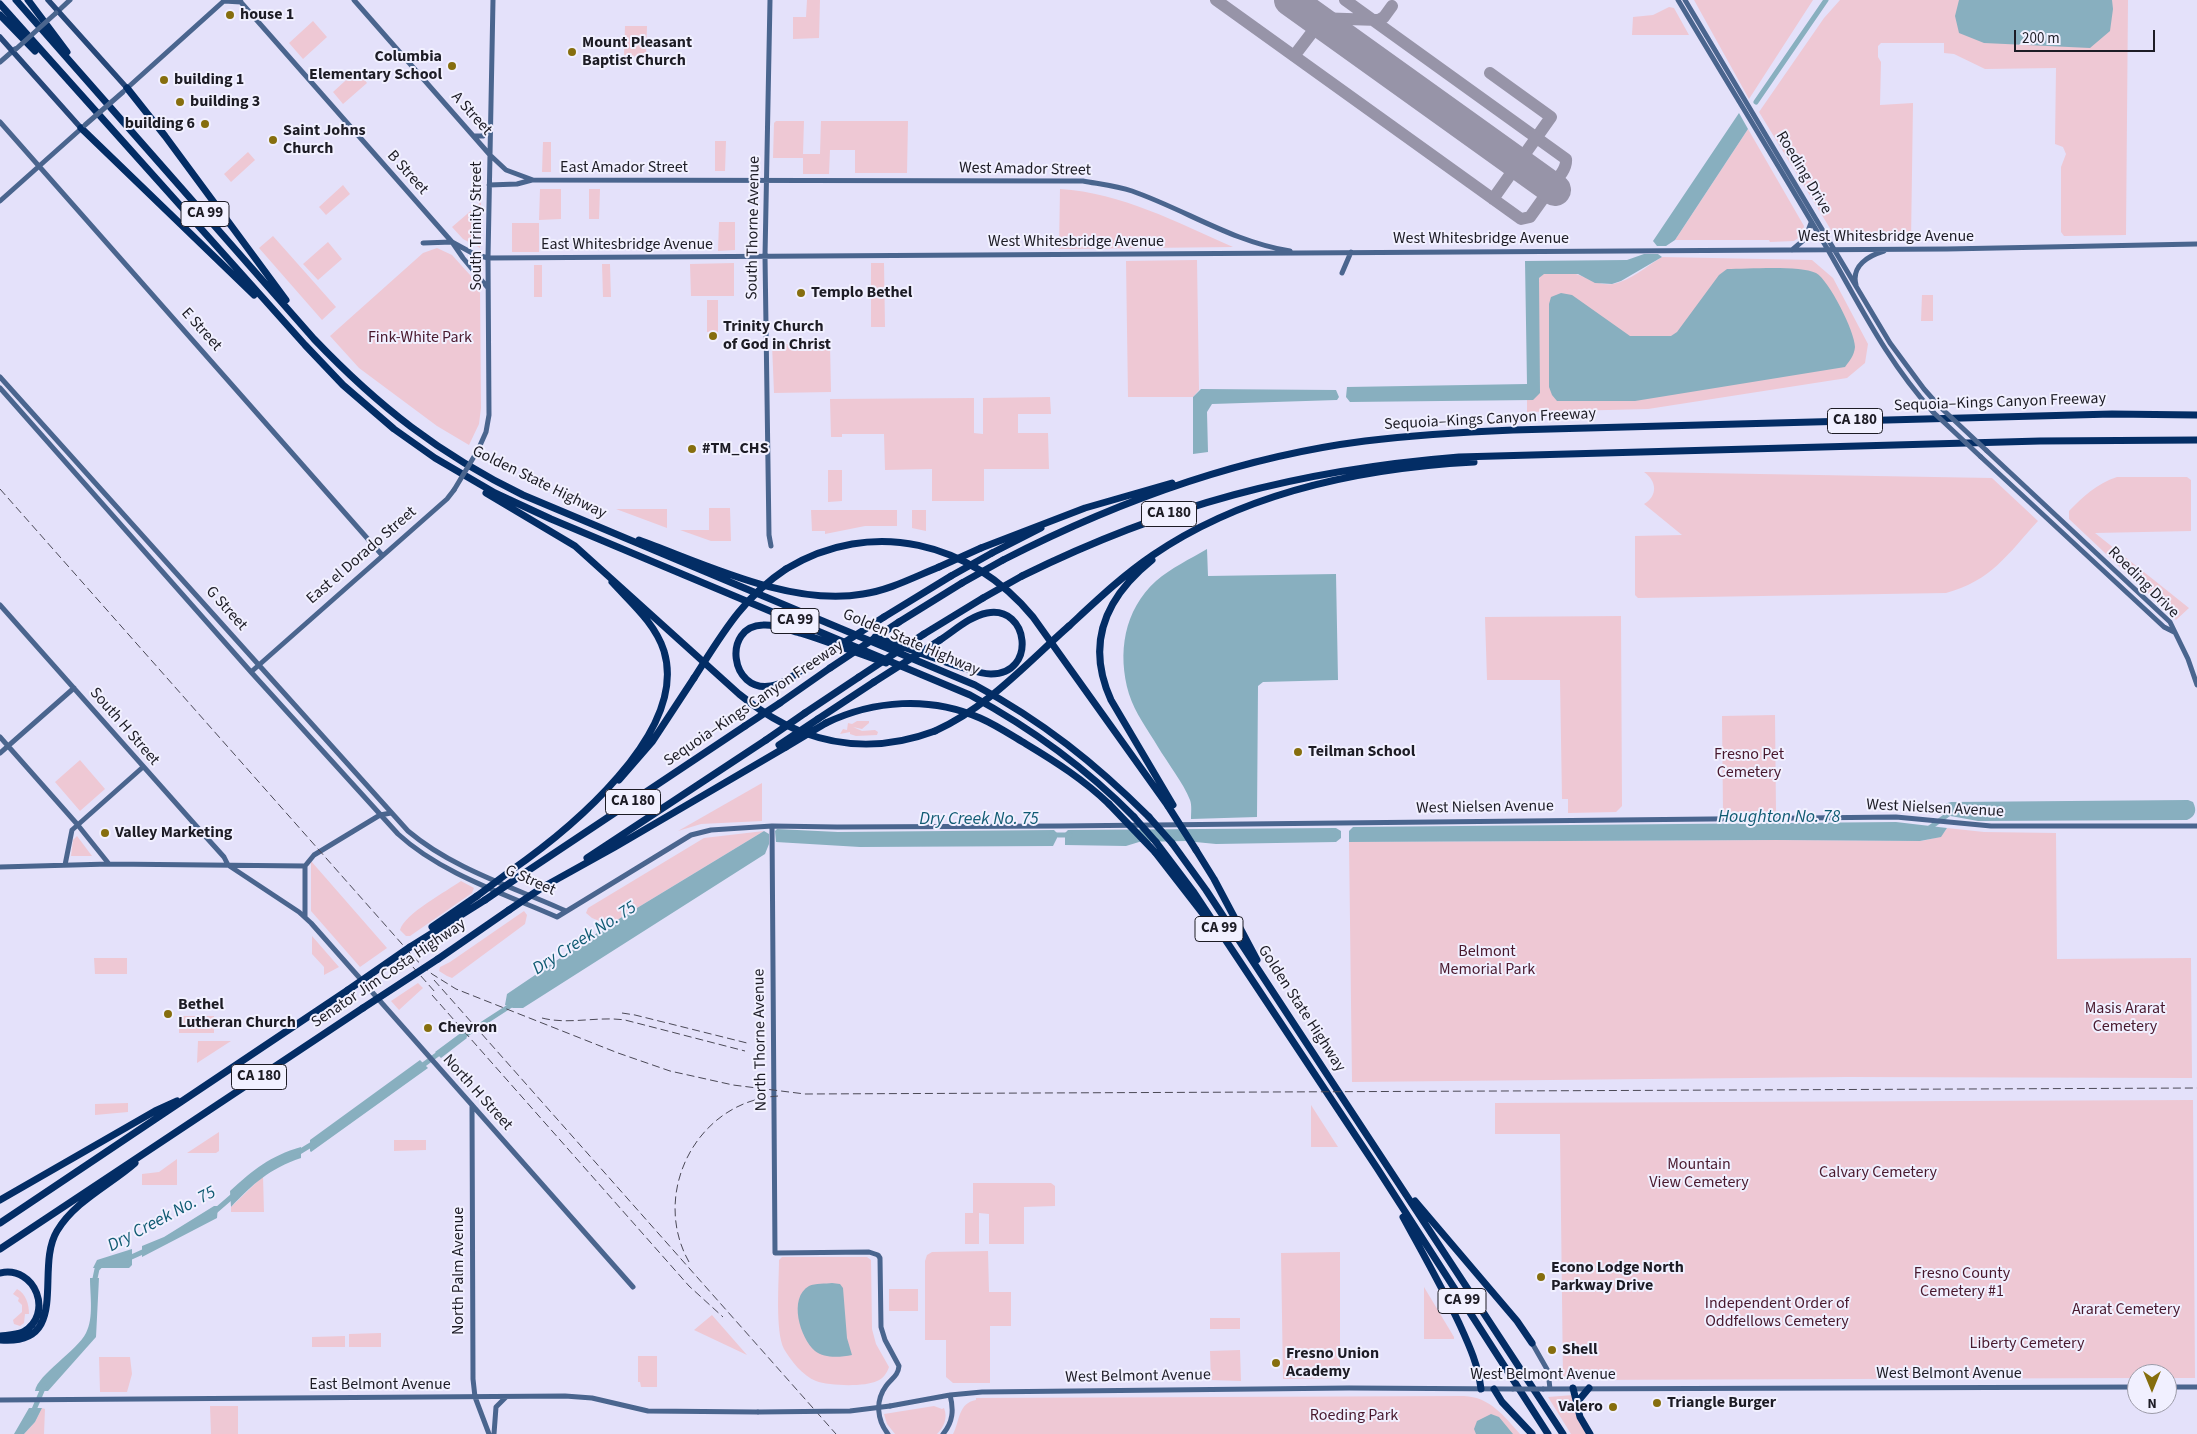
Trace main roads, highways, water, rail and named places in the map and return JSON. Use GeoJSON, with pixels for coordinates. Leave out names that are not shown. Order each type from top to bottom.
{"type":"FeatureCollection","features":[{"type":"Feature","properties":{"kind":"highway","name":"Golden State Highway"},"geometry":{"type":"LineString","coordinates":[[16,0],[314,339],[366,391],[433,444],[498,482],[557,509],[940,669],[1008,702],[1089,759],[1149,817],[1172,843],[1206,890],[1563,1434]]}},
{"type":"Feature","properties":{"kind":"highway"},"geometry":{"type":"LineString","coordinates":[[28,0],[95,90]]}},
{"type":"Feature","properties":{"kind":"highway","name":"Golden State Highway"},"geometry":{"type":"LineString","coordinates":[[0,4],[86,103],[305,345],[361,402],[435,458],[495,493],[551,519],[970,695],[1023,725],[1057,748],[1099,783],[1134,817],[1194,890],[1377,1168],[1548,1434]]}},
{"type":"Feature","properties":{"kind":"highway"},"geometry":{"type":"LineString","coordinates":[[0,15],[86,103]]}},
{"type":"Feature","properties":{"kind":"highway"},"geometry":{"type":"LineString","coordinates":[[125,90],[177,152],[314,339]]}},
{"type":"Feature","properties":{"kind":"highway"},"geometry":{"type":"LineString","coordinates":[[83,126],[305,345]]}},
{"type":"Feature","properties":{"kind":"highway","name":"Sequoia–Kings Canyon Freeway"},"geometry":{"type":"LineString","coordinates":[[419,939],[485,900],[899,622],[962,583],[1003,560],[1067,529],[1128,503],[1243,466],[1364,441],[1465,432],[2112,414],[2197,415]]}},
{"type":"Feature","properties":{"kind":"highway","name":"CA 180"},"geometry":{"type":"LineString","coordinates":[[543,886],[924,634],[1022,576],[1096,541],[1173,512],[1247,490],[1363,467],[1459,458],[2040,441],[2197,440]]}},
{"type":"Feature","properties":{"kind":"highway"},"geometry":{"type":"LineString","coordinates":[[435,458],[496,500],[555,533],[586,554],[739,694],[762,712],[785,726],[820,738],[864,744],[907,739],[935,731],[961,718],[990,697],[1112,586],[1152,555],[1202,526],[1250,505],[1284,493],[1323,483],[1441,464],[1619,453]]}},
{"type":"Feature","properties":{"kind":"highway"},"geometry":{"type":"LineString","coordinates":[[557,509],[745,578],[808,596],[836,597],[864,594],[895,586],[981,548],[1085,508],[1141,491],[1243,466]]}},
{"type":"Feature","properties":{"kind":"highway"},"geometry":{"type":"LineString","coordinates":[[1250,505],[1183,539],[1142,569],[1126,584],[1114,601],[1102,633],[1100,661],[1107,693],[1250,946],[1265,979]]}},
{"type":"Feature","properties":{"kind":"highway"},"geometry":{"type":"LineString","coordinates":[[970,695],[837,645],[770,625],[760,625],[749,629],[741,636],[735,649],[736,664],[741,674],[748,681],[764,686],[782,682],[817,660],[884,618],[951,576],[992,553],[1085,508]]}},
{"type":"Feature","properties":{"kind":"highway"},"geometry":{"type":"LineString","coordinates":[[419,939],[536,852],[596,801],[631,768],[652,742],[741,607],[766,583],[786,569],[828,550],[857,544],[888,542],[921,546],[965,560],[989,574],[1014,595],[1033,617],[1170,806]]}},
{"type":"Feature","properties":{"kind":"highway"},"geometry":{"type":"LineString","coordinates":[[586,554],[654,630],[664,651],[668,680],[666,697],[654,726],[635,754],[596,801]]}},
{"type":"Feature","properties":{"kind":"highway"},"geometry":{"type":"LineString","coordinates":[[783,746],[818,719],[874,682],[940,640],[979,616],[994,612],[1010,618],[1016,624],[1022,637],[1023,646],[1020,656],[1011,668],[997,674],[987,674],[934,658],[790,606]]}},
{"type":"Feature","properties":{"kind":"highway"},"geometry":{"type":"LineString","coordinates":[[543,886],[678,810],[783,746],[858,710],[889,704],[924,704],[959,710],[994,725],[1057,762],[1093,789],[1109,804],[1155,852],[1189,894],[1278,1019]]}},
{"type":"Feature","properties":{"kind":"highway","name":"Senator Jim Costa Highway"},"geometry":{"type":"LineString","coordinates":[[121,1172],[154,1146],[438,959],[543,886]]}},
{"type":"Feature","properties":{"kind":"highway","name":"Senator Jim Costa Highway"},"geometry":{"type":"LineString","coordinates":[[0,1224],[348,990],[419,939]]}},
{"type":"Feature","properties":{"kind":"highway"},"geometry":{"type":"LineString","coordinates":[[0,1200],[120,1131],[198,1091]]}},
{"type":"Feature","properties":{"kind":"highway"},"geometry":{"type":"LineString","coordinates":[[1377,1168],[1447,1298],[1471,1348],[1478,1368],[1482,1389]]}},
{"type":"Feature","properties":{"kind":"highway"},"geometry":{"type":"LineString","coordinates":[[0,1249],[121,1172]]}},
{"type":"Feature","properties":{"kind":"highway"},"geometry":{"type":"LineString","coordinates":[[0,1340],[22,1339],[34,1332],[41,1324],[48,1305],[48,1255],[56,1232],[71,1213],[121,1172]]}},
{"type":"Feature","properties":{"kind":"highway"},"geometry":{"type":"LineString","coordinates":[[1393,1174],[1517,1321],[1532,1343]]}},
{"type":"Feature","properties":{"kind":"highway"},"geometry":{"type":"LineString","coordinates":[[0,1274],[13,1272],[23,1276],[32,1284],[38,1298],[38,1311],[32,1324],[23,1332],[3,1335]]}},
{"type":"Feature","properties":{"kind":"highway"},"geometry":{"type":"LineString","coordinates":[[1573,1388],[1577,1408],[1590,1434]]}},
{"type":"Feature","properties":{"kind":"highway"},"geometry":{"type":"LineString","coordinates":[[1577,1408],[1579,1400],[1589,1388]]}},
{"type":"Feature","properties":{"kind":"highway"},"geometry":{"type":"LineString","coordinates":[[1494,1389],[1502,1402],[1532,1434]]}},
{"type":"Feature","properties":{"kind":"main road"},"geometry":{"type":"LineString","coordinates":[[48,0],[125,90]]}},
{"type":"Feature","properties":{"kind":"main road"},"geometry":{"type":"LineString","coordinates":[[0,36],[83,126]]}},
{"type":"Feature","properties":{"kind":"water"},"geometry":{"type":"Polygon","coordinates":[[[1959,0],[2112,0],[2113,9],[2110,31],[2090,48],[1984,43],[1959,33],[1955,16],[1959,0]]]}},
{"type":"Feature","properties":{"kind":"water"},"geometry":{"type":"Polygon","coordinates":[[[1739,113],[1748,129],[1675,240],[1666,246],[1657,246],[1653,241],[1739,113]]]}},
{"type":"Feature","properties":{"kind":"water"},"geometry":{"type":"Polygon","coordinates":[[[1644,254],[1658,254],[1662,257],[1621,281],[1612,284],[1595,283],[1578,274],[1544,274],[1539,278],[1540,393],[1533,400],[1350,402],[1346,397],[1347,387],[1527,384],[1525,261],[1627,260],[1644,254]]]}},
{"type":"Feature","properties":{"kind":"water"},"geometry":{"type":"Polygon","coordinates":[[[1786,268],[1816,273],[1828,285],[1851,330],[1855,347],[1852,358],[1845,367],[1635,401],[1557,401],[1552,395],[1549,387],[1549,304],[1551,297],[1561,293],[1572,295],[1630,336],[1671,336],[1677,332],[1719,275],[1727,269],[1786,268]]]}},
{"type":"Feature","properties":{"kind":"water"},"geometry":{"type":"Polygon","coordinates":[[[1201,389],[1336,390],[1339,397],[1337,400],[1212,404],[1207,412],[1208,452],[1193,454],[1193,397],[1201,389]]]}},
{"type":"Feature","properties":{"kind":"water"},"geometry":{"type":"Polygon","coordinates":[[[1207,549],[1208,576],[1336,574],[1338,680],[1263,682],[1258,686],[1257,817],[1191,819],[1190,800],[1180,780],[1138,715],[1125,679],[1124,648],[1126,633],[1130,619],[1145,592],[1162,576],[1207,549]]]}},
{"type":"Feature","properties":{"kind":"water"},"geometry":{"type":"Polygon","coordinates":[[[2188,800],[2193,802],[2195,810],[2194,815],[2187,820],[1978,821],[1934,813],[1941,805],[1951,802],[2188,800]]]}},
{"type":"Feature","properties":{"kind":"water"},"geometry":{"type":"Polygon","coordinates":[[[1896,822],[1947,828],[1941,837],[1920,841],[1349,842],[1349,831],[1353,827],[1896,822]]]}},
{"type":"Feature","properties":{"kind":"water"},"geometry":{"type":"Polygon","coordinates":[[[1336,828],[1341,831],[1341,838],[1336,842],[1216,844],[1185,841],[1139,842],[1126,846],[1065,845],[1065,833],[1068,830],[1336,828]]]}},
{"type":"Feature","properties":{"kind":"water"},"geometry":{"type":"Polygon","coordinates":[[[777,829],[838,832],[1054,830],[1057,833],[1057,838],[1053,846],[860,847],[776,842],[775,831],[777,829]]]}},
{"type":"Feature","properties":{"kind":"water"},"geometry":{"type":"Polygon","coordinates":[[[764,831],[769,834],[769,844],[765,854],[523,1008],[513,1008],[505,1005],[507,994],[609,925],[764,831]]]}},
{"type":"Feature","properties":{"kind":"water"},"geometry":{"type":"Polygon","coordinates":[[[462,1032],[467,1038],[441,1058],[435,1052],[462,1032]]]}},
{"type":"Feature","properties":{"kind":"water"},"geometry":{"type":"Polygon","coordinates":[[[420,1060],[428,1068],[310,1151],[310,1140],[420,1060]]]}},
{"type":"Feature","properties":{"kind":"water"},"geometry":{"type":"Polygon","coordinates":[[[301,1147],[301,1158],[271,1172],[247,1191],[231,1207],[230,1191],[246,1177],[271,1159],[301,1147]]]}},
{"type":"Feature","properties":{"kind":"water"},"geometry":{"type":"Polygon","coordinates":[[[214,1206],[218,1206],[217,1218],[142,1257],[142,1246],[164,1237],[214,1206]]]}},
{"type":"Feature","properties":{"kind":"water"},"geometry":{"type":"Polygon","coordinates":[[[132,1249],[132,1265],[129,1268],[93,1268],[97,1260],[132,1249]]]}},
{"type":"Feature","properties":{"kind":"water"},"geometry":{"type":"Polygon","coordinates":[[[90,1278],[99,1278],[96,1337],[48,1391],[35,1391],[43,1377],[75,1347],[86,1333],[91,1313],[90,1278]]]}},
{"type":"Feature","properties":{"kind":"water"},"geometry":{"type":"Polygon","coordinates":[[[840,1284],[843,1288],[847,1338],[852,1355],[833,1357],[819,1354],[805,1337],[798,1318],[799,1299],[803,1292],[811,1285],[840,1284]]]}},
{"type":"Feature","properties":{"kind":"water"},"geometry":{"type":"Polygon","coordinates":[[[29,1408],[42,1408],[35,1422],[24,1434],[14,1434],[29,1408]]]}},
{"type":"Feature","properties":{"kind":"water"},"geometry":{"type":"Polygon","coordinates":[[[1491,1414],[1499,1417],[1513,1434],[1476,1434],[1474,1429],[1477,1421],[1491,1414]]]}},
{"type":"Feature","properties":{"kind":"waterway"},"geometry":{"type":"LineString","coordinates":[[1756,102],[1826,0]]}},
{"type":"Feature","properties":{"kind":"waterway","name":"Houghton No. 78"},"geometry":{"type":"LineString","coordinates":[[1928,829],[1950,813]]}},
{"type":"Feature","properties":{"kind":"waterway","name":"Dry Creek No. 75"},"geometry":{"type":"LineString","coordinates":[[1051,835],[1070,835]]}},
{"type":"Feature","properties":{"kind":"waterway","name":"Dry Creek No. 75"},"geometry":{"type":"LineString","coordinates":[[459,1039],[513,1004]]}},
{"type":"Feature","properties":{"kind":"waterway","name":"Dry Creek No. 75"},"geometry":{"type":"LineString","coordinates":[[419,1068],[442,1051]]}},
{"type":"Feature","properties":{"kind":"waterway","name":"Dry Creek No. 75"},"geometry":{"type":"LineString","coordinates":[[296,1154],[314,1143]]}},
{"type":"Feature","properties":{"kind":"waterway","name":"Dry Creek No. 75"},"geometry":{"type":"LineString","coordinates":[[213,1213],[235,1194]]}},
{"type":"Feature","properties":{"kind":"waterway","name":"Dry Creek No. 75"},"geometry":{"type":"LineString","coordinates":[[127,1259],[147,1250]]}},
{"type":"Feature","properties":{"kind":"waterway","name":"Dry Creek No. 75"},"geometry":{"type":"LineString","coordinates":[[94,1283],[97,1269],[102,1264]]}},
{"type":"Feature","properties":{"kind":"waterway","name":"Dry Creek No. 75"},"geometry":{"type":"LineString","coordinates":[[33,1412],[44,1386]]}},
{"type":"Feature","properties":{"kind":"railway"},"geometry":{"type":"LineString","coordinates":[[0,489],[417,961]]}},
{"type":"Feature","properties":{"kind":"railway"},"geometry":{"type":"LineString","coordinates":[[413,957],[432,974],[456,989],[618,1053],[670,1071],[733,1085],[805,1094],[2197,1088]]}},
{"type":"Feature","properties":{"kind":"railway"},"geometry":{"type":"LineString","coordinates":[[405,958],[435,992]]}},
{"type":"Feature","properties":{"kind":"railway"},"geometry":{"type":"LineString","coordinates":[[434,980],[836,1434]]}},
{"type":"Feature","properties":{"kind":"railway"},"geometry":{"type":"LineString","coordinates":[[432,995],[689,1286],[723,1317]]}},
{"type":"Feature","properties":{"kind":"railway"},"geometry":{"type":"LineString","coordinates":[[622,1013],[747,1043]]}},
{"type":"Feature","properties":{"kind":"railway"},"geometry":{"type":"LineString","coordinates":[[542,1018],[562,1021],[625,1020],[745,1051]]}},
{"type":"Feature","properties":{"kind":"railway"},"geometry":{"type":"LineString","coordinates":[[689,1262],[678,1235],[675,1208],[679,1180],[688,1155],[704,1133],[724,1114],[749,1102],[778,1096]]}},
{"type":"Feature","properties":{"kind":"place","name":"house 1"},"geometry":{"type":"Point","coordinates":[230,15]}},
{"type":"Feature","properties":{"kind":"place","name":"Mount Pleasant Baptist Church"},"geometry":{"type":"Point","coordinates":[572,52]}},
{"type":"Feature","properties":{"kind":"place","name":"Columbia Elementary School"},"geometry":{"type":"Point","coordinates":[452,66]}},
{"type":"Feature","properties":{"kind":"place","name":"building 1"},"geometry":{"type":"Point","coordinates":[164,80]}},
{"type":"Feature","properties":{"kind":"place","name":"building 3"},"geometry":{"type":"Point","coordinates":[180,102]}},
{"type":"Feature","properties":{"kind":"place","name":"building 6"},"geometry":{"type":"Point","coordinates":[205,124]}},
{"type":"Feature","properties":{"kind":"place","name":"Saint Johns Church"},"geometry":{"type":"Point","coordinates":[273,140]}},
{"type":"Feature","properties":{"kind":"place","name":"Templo Bethel"},"geometry":{"type":"Point","coordinates":[801,293]}},
{"type":"Feature","properties":{"kind":"place","name":"Trinity Church of God in Christ"},"geometry":{"type":"Point","coordinates":[713,336]}},
{"type":"Feature","properties":{"kind":"place","name":"#TM_CHS"},"geometry":{"type":"Point","coordinates":[692,449]}},
{"type":"Feature","properties":{"kind":"place","name":"Teilman School"},"geometry":{"type":"Point","coordinates":[1298,752]}},
{"type":"Feature","properties":{"kind":"place","name":"Valley Marketing"},"geometry":{"type":"Point","coordinates":[105,833]}},
{"type":"Feature","properties":{"kind":"place","name":"Bethel Lutheran Church"},"geometry":{"type":"Point","coordinates":[168,1014]}},
{"type":"Feature","properties":{"kind":"place","name":"Chevron"},"geometry":{"type":"Point","coordinates":[428,1028]}},
{"type":"Feature","properties":{"kind":"place","name":"Econo Lodge North Parkway Drive"},"geometry":{"type":"Point","coordinates":[1541,1277]}},
{"type":"Feature","properties":{"kind":"place","name":"Shell"},"geometry":{"type":"Point","coordinates":[1552,1350]}},
{"type":"Feature","properties":{"kind":"place","name":"Fresno Union Academy"},"geometry":{"type":"Point","coordinates":[1276,1363]}},
{"type":"Feature","properties":{"kind":"place","name":"Triangle Burger"},"geometry":{"type":"Point","coordinates":[1657,1403]}},
{"type":"Feature","properties":{"kind":"place","name":"Valero"},"geometry":{"type":"Point","coordinates":[1613,1407]}},
{"type":"Feature","properties":{"kind":"park label","name":"Fink-White Park"},"geometry":{"type":"Point","coordinates":[420,338]}},
{"type":"Feature","properties":{"kind":"park label","name":"Fresno Pet Cemetery"},"geometry":{"type":"Point","coordinates":[1749,764]}},
{"type":"Feature","properties":{"kind":"park label","name":"Belmont Memorial Park"},"geometry":{"type":"Point","coordinates":[1487,961]}},
{"type":"Feature","properties":{"kind":"park label","name":"Masis Ararat Cemetery"},"geometry":{"type":"Point","coordinates":[2125,1018]}},
{"type":"Feature","properties":{"kind":"park label","name":"Calvary Cemetery"},"geometry":{"type":"Point","coordinates":[1878,1173]}},
{"type":"Feature","properties":{"kind":"park label","name":"Mountain View Cemetery"},"geometry":{"type":"Point","coordinates":[1699,1174]}},
{"type":"Feature","properties":{"kind":"park label","name":"Fresno County Cemetery #1"},"geometry":{"type":"Point","coordinates":[1962,1283]}},
{"type":"Feature","properties":{"kind":"park label","name":"Ararat Cemetery"},"geometry":{"type":"Point","coordinates":[2126,1310]}},
{"type":"Feature","properties":{"kind":"park label","name":"Independent Order of Oddfellows Cemetery"},"geometry":{"type":"Point","coordinates":[1777,1313]}},
{"type":"Feature","properties":{"kind":"park label","name":"Liberty Cemetery"},"geometry":{"type":"Point","coordinates":[2027,1344]}},
{"type":"Feature","properties":{"kind":"park label","name":"Roeding Park"},"geometry":{"type":"Point","coordinates":[1354,1416]}}]}
